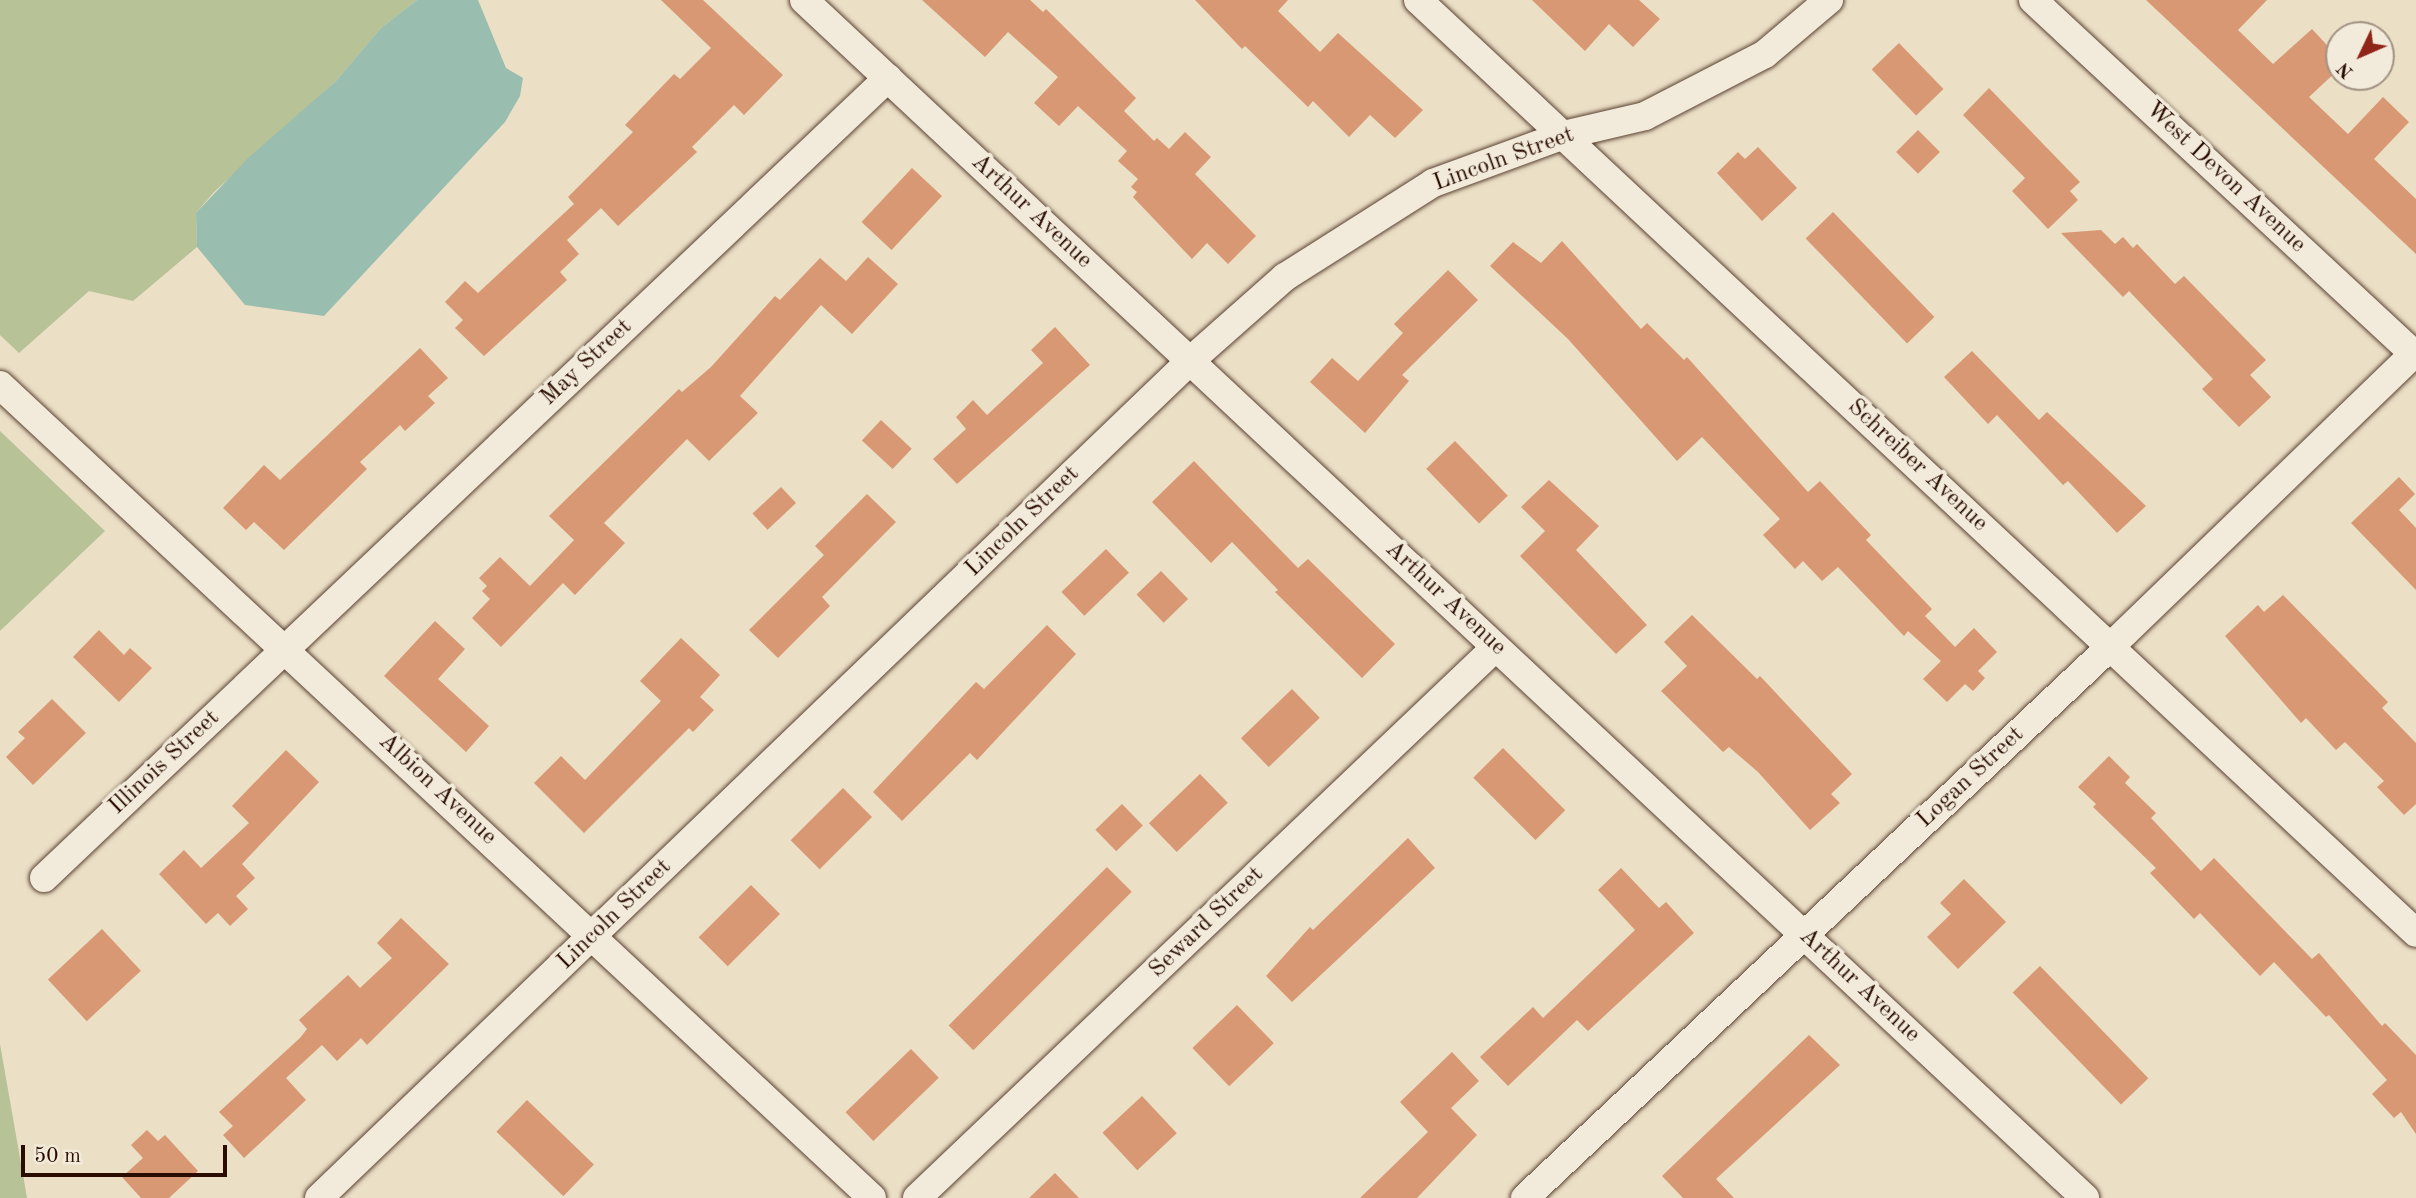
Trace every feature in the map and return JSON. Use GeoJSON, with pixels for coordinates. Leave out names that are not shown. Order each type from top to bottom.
{"type":"FeatureCollection","features":[{"type":"Feature","properties":{"kind":"street","name":"Arthur Avenue"},"geometry":{"type":"LineString","coordinates":[[804,0],[2085,1198]]}},
{"type":"Feature","properties":{"kind":"street","name":"Schreiber Avenue"},"geometry":{"type":"LineString","coordinates":[[1418,0],[2416,933]]}},
{"type":"Feature","properties":{"kind":"street","name":"Lincoln Street"},"geometry":{"type":"LineString","coordinates":[[319,1198],[1190,361],[1285,277],[1433,183],[1564,135],[1645,116],[1765,54],[1829,0]]}},
{"type":"Feature","properties":{"kind":"street","name":"West Devon Avenue"},"geometry":{"type":"LineString","coordinates":[[2033,0],[2415,355]]}},
{"type":"Feature","properties":{"kind":"street","name":"May Street"},"geometry":{"type":"LineString","coordinates":[[286,649],[888,78]]}},
{"type":"Feature","properties":{"kind":"street","name":"Logan Street"},"geometry":{"type":"LineString","coordinates":[[1525,1198],[2110,647],[2415,355]]}},
{"type":"Feature","properties":{"kind":"street","name":"Albion Avenue"},"geometry":{"type":"LineString","coordinates":[[0,385],[872,1198]]}},
{"type":"Feature","properties":{"kind":"street","name":"Seward Street"},"geometry":{"type":"LineString","coordinates":[[917,1198],[1496,648]]}},
{"type":"Feature","properties":{"kind":"street","name":"Illinois Street"},"geometry":{"type":"LineString","coordinates":[[44,878],[286,649]]}},
{"type":"Feature","properties":{"kind":"shaded area"},"geometry":{"type":"Polygon","coordinates":[[[0,0],[417,0],[381,28],[335,82],[214,192],[196,213],[197,247],[133,301],[89,291],[19,353],[0,335],[0,0]]]}},
{"type":"Feature","properties":{"kind":"shaded area"},"geometry":{"type":"Polygon","coordinates":[[[417,0],[478,0],[506,68],[523,78],[520,96],[505,122],[324,316],[245,305],[197,247],[196,213],[248,158],[335,82],[381,28],[417,0]]]}},
{"type":"Feature","properties":{"kind":"shaded area"},"geometry":{"type":"Polygon","coordinates":[[[0,431],[105,531],[0,631],[0,431]]]}},
{"type":"Feature","properties":{"kind":"shaded area"},"geometry":{"type":"Polygon","coordinates":[[[0,1044],[27,1198],[0,1198],[0,1044]]]}},
{"type":"Feature","properties":{"kind":"building"},"geometry":{"type":"Polygon","coordinates":[[[661,0],[703,0],[783,75],[744,115],[734,105],[692,147],[697,152],[618,226],[601,208],[567,240],[579,254],[560,272],[567,280],[484,356],[455,328],[463,320],[445,302],[465,281],[478,293],[574,204],[568,197],[633,132],[625,125],[674,74],[680,79],[711,48],[661,0]]]}},
{"type":"Feature","properties":{"kind":"building"},"geometry":{"type":"Polygon","coordinates":[[[922,0],[1030,0],[1043,12],[1046,9],[1136,98],[1124,111],[1154,141],[1157,138],[1169,149],[1185,132],[1211,157],[1195,174],[1256,236],[1228,264],[1207,243],[1192,259],[1133,197],[1137,192],[1131,187],[1138,179],[1118,161],[1127,151],[1078,106],[1059,126],[1034,103],[1058,77],[1008,32],[985,57],[922,0]]]}},
{"type":"Feature","properties":{"kind":"building"},"geometry":{"type":"Polygon","coordinates":[[[1195,0],[1288,0],[1278,11],[1320,52],[1338,33],[1423,110],[1395,138],[1370,115],[1349,137],[1313,101],[1308,107],[1245,46],[1242,49],[1195,0]]]}},
{"type":"Feature","properties":{"kind":"building"},"geometry":{"type":"Polygon","coordinates":[[[1532,0],[1639,0],[1660,19],[1633,47],[1609,24],[1585,51],[1532,0]]]}},
{"type":"Feature","properties":{"kind":"building"},"geometry":{"type":"Polygon","coordinates":[[[2146,0],[2267,0],[2238,30],[2273,64],[2312,29],[2325,43],[2325,82],[2309,97],[2348,134],[2383,97],[2409,122],[2374,159],[2416,199],[2416,254],[2146,0]]]}},
{"type":"Feature","properties":{"kind":"building"},"geometry":{"type":"Polygon","coordinates":[[[1899,43],[1943,89],[1916,115],[1872,69],[1899,43]]]}},
{"type":"Feature","properties":{"kind":"building"},"geometry":{"type":"Polygon","coordinates":[[[1989,88],[2080,182],[2070,191],[2078,200],[2048,229],[2012,191],[2025,178],[1963,115],[1989,88]]]}},
{"type":"Feature","properties":{"kind":"building"},"geometry":{"type":"Polygon","coordinates":[[[1918,130],[1940,152],[1918,174],[1896,152],[1918,130]]]}},
{"type":"Feature","properties":{"kind":"building"},"geometry":{"type":"Polygon","coordinates":[[[1758,147],[1797,188],[1762,221],[1717,173],[1738,152],[1745,159],[1758,147]]]}},
{"type":"Feature","properties":{"kind":"building"},"geometry":{"type":"Polygon","coordinates":[[[912,168],[942,196],[892,250],[862,222],[912,168]]]}},
{"type":"Feature","properties":{"kind":"building"},"geometry":{"type":"Polygon","coordinates":[[[1833,212],[1934,317],[1907,343],[1806,238],[1833,212]]]}},
{"type":"Feature","properties":{"kind":"building"},"geometry":{"type":"Polygon","coordinates":[[[2101,230],[2115,244],[2123,237],[2133,248],[2137,244],[2175,284],[2184,276],[2266,360],[2250,375],[2271,397],[2239,427],[2202,389],[2213,379],[2129,291],[2123,297],[2061,233],[2101,230]]]}},
{"type":"Feature","properties":{"kind":"building"},"geometry":{"type":"Polygon","coordinates":[[[1562,241],[1641,329],[1647,323],[1684,360],[1687,357],[1808,492],[1820,481],[1871,535],[1866,540],[1932,609],[1925,616],[1955,647],[1974,628],[1997,652],[1978,671],[1985,678],[1973,691],[1965,684],[1947,702],[1923,679],[1941,661],[1908,631],[1904,636],[1838,567],[1822,581],[1803,561],[1795,569],[1763,535],[1780,519],[1702,437],[1677,461],[1568,339],[1490,266],[1513,242],[1541,263],[1562,241]]]}},
{"type":"Feature","properties":{"kind":"building"},"geometry":{"type":"Polygon","coordinates":[[[868,257],[898,284],[852,334],[821,305],[740,396],[758,413],[709,461],[687,439],[604,523],[625,543],[575,595],[563,583],[501,647],[472,618],[490,599],[482,591],[487,586],[479,578],[500,557],[530,586],[574,540],[549,516],[679,389],[682,392],[711,367],[775,296],[780,300],[820,258],[846,281],[868,257]]]}},
{"type":"Feature","properties":{"kind":"building"},"geometry":{"type":"Polygon","coordinates":[[[1448,270],[1478,300],[1402,375],[1409,381],[1365,433],[1310,382],[1332,358],[1358,381],[1403,333],[1394,324],[1448,270]]]}},
{"type":"Feature","properties":{"kind":"building"},"geometry":{"type":"Polygon","coordinates":[[[1055,327],[1090,365],[957,484],[933,459],[966,429],[956,417],[973,400],[987,415],[1043,363],[1031,350],[1055,327]]]}},
{"type":"Feature","properties":{"kind":"building"},"geometry":{"type":"Polygon","coordinates":[[[420,348],[448,378],[428,396],[435,403],[405,431],[400,425],[360,462],[367,469],[284,550],[254,522],[246,530],[223,508],[264,465],[280,480],[420,348]]]}},
{"type":"Feature","properties":{"kind":"building"},"geometry":{"type":"Polygon","coordinates":[[[1972,351],[2039,420],[2047,412],[2146,506],[2117,533],[2068,481],[2063,485],[1997,415],[1988,424],[1944,377],[1972,351]]]}},
{"type":"Feature","properties":{"kind":"building"},"geometry":{"type":"Polygon","coordinates":[[[881,420],[912,449],[893,469],[862,440],[881,420]]]}},
{"type":"Feature","properties":{"kind":"building"},"geometry":{"type":"Polygon","coordinates":[[[1455,441],[1508,496],[1479,523],[1426,469],[1455,441]]]}},
{"type":"Feature","properties":{"kind":"building"},"geometry":{"type":"Polygon","coordinates":[[[1194,461],[1298,568],[1308,559],[1395,644],[1362,678],[1275,592],[1278,590],[1232,542],[1211,563],[1152,502],[1194,461]]]}},
{"type":"Feature","properties":{"kind":"building"},"geometry":{"type":"Polygon","coordinates":[[[2399,477],[2415,494],[2399,510],[2416,528],[2416,590],[2351,523],[2399,477]]]}},
{"type":"Feature","properties":{"kind":"building"},"geometry":{"type":"Polygon","coordinates":[[[1549,480],[1599,526],[1576,550],[1647,625],[1616,654],[1520,556],[1545,531],[1521,507],[1549,480]]]}},
{"type":"Feature","properties":{"kind":"building"},"geometry":{"type":"Polygon","coordinates":[[[781,487],[796,503],[767,530],[752,514],[781,487]]]}},
{"type":"Feature","properties":{"kind":"building"},"geometry":{"type":"Polygon","coordinates":[[[867,494],[896,522],[822,597],[830,606],[778,658],[749,630],[824,555],[815,546],[867,494]]]}},
{"type":"Feature","properties":{"kind":"building"},"geometry":{"type":"Polygon","coordinates":[[[1106,549],[1129,573],[1084,616],[1061,592],[1106,549]]]}},
{"type":"Feature","properties":{"kind":"building"},"geometry":{"type":"Polygon","coordinates":[[[1161,571],[1188,599],[1164,623],[1137,595],[1161,571]]]}},
{"type":"Feature","properties":{"kind":"building"},"geometry":{"type":"Polygon","coordinates":[[[2283,595],[2388,702],[2382,708],[2416,743],[2416,804],[2404,815],[2377,787],[2384,781],[2345,742],[2336,750],[2306,718],[2301,723],[2225,636],[2258,605],[2264,612],[2283,595]]]}},
{"type":"Feature","properties":{"kind":"building"},"geometry":{"type":"Polygon","coordinates":[[[1692,615],[1757,679],[1760,676],[1852,774],[1831,794],[1840,803],[1810,830],[1758,772],[1729,747],[1723,752],[1661,691],[1687,666],[1664,642],[1692,615]]]}},
{"type":"Feature","properties":{"kind":"building"},"geometry":{"type":"Polygon","coordinates":[[[435,621],[465,649],[438,679],[489,726],[466,752],[384,676],[435,621]]]}},
{"type":"Feature","properties":{"kind":"building"},"geometry":{"type":"Polygon","coordinates":[[[1047,625],[1076,654],[977,760],[970,753],[902,821],[873,792],[976,682],[984,689],[1047,625]]]}},
{"type":"Feature","properties":{"kind":"building"},"geometry":{"type":"Polygon","coordinates":[[[99,630],[124,655],[130,648],[152,668],[119,702],[73,657],[99,630]]]}},
{"type":"Feature","properties":{"kind":"building"},"geometry":{"type":"Polygon","coordinates":[[[681,638],[720,675],[700,697],[714,710],[693,732],[689,728],[584,833],[534,783],[561,756],[585,780],[661,701],[640,681],[681,638]]]}},
{"type":"Feature","properties":{"kind":"building"},"geometry":{"type":"Polygon","coordinates":[[[1292,689],[1320,718],[1269,767],[1241,738],[1292,689]]]}},
{"type":"Feature","properties":{"kind":"building"},"geometry":{"type":"Polygon","coordinates":[[[52,699],[86,733],[33,785],[6,757],[25,738],[18,732],[52,699]]]}},
{"type":"Feature","properties":{"kind":"building"},"geometry":{"type":"Polygon","coordinates":[[[1503,748],[1565,810],[1536,840],[1473,778],[1503,748]]]}},
{"type":"Feature","properties":{"kind":"building"},"geometry":{"type":"Polygon","coordinates":[[[286,750],[319,782],[242,864],[255,878],[236,896],[248,909],[230,926],[218,913],[206,924],[159,874],[184,850],[201,868],[249,823],[232,806],[286,750]]]}},
{"type":"Feature","properties":{"kind":"building"},"geometry":{"type":"Polygon","coordinates":[[[2109,756],[2130,777],[2125,783],[2156,813],[2151,818],[2201,871],[2214,858],[2312,959],[2319,953],[2382,1026],[2385,1023],[2416,1055],[2416,1134],[2401,1112],[2394,1118],[2372,1094],[2387,1080],[2329,1015],[2326,1017],[2274,962],[2260,976],[2200,913],[2194,919],[2150,873],[2156,868],[2093,807],[2096,804],[2078,787],[2109,756]]]}},
{"type":"Feature","properties":{"kind":"building"},"geometry":{"type":"Polygon","coordinates":[[[1200,774],[1228,803],[1177,852],[1149,823],[1200,774]]]}},
{"type":"Feature","properties":{"kind":"building"},"geometry":{"type":"Polygon","coordinates":[[[843,788],[872,817],[820,869],[791,840],[843,788]]]}},
{"type":"Feature","properties":{"kind":"building"},"geometry":{"type":"Polygon","coordinates":[[[1122,804],[1143,826],[1116,851],[1095,830],[1122,804]]]}},
{"type":"Feature","properties":{"kind":"building"},"geometry":{"type":"Polygon","coordinates":[[[1408,838],[1435,868],[1292,1002],[1266,976],[1310,927],[1313,930],[1408,838]]]}},
{"type":"Feature","properties":{"kind":"building"},"geometry":{"type":"Polygon","coordinates":[[[1107,867],[1132,892],[973,1050],[949,1025],[1107,867]]]}},
{"type":"Feature","properties":{"kind":"building"},"geometry":{"type":"Polygon","coordinates":[[[1621,868],[1659,908],[1666,902],[1694,933],[1588,1031],[1577,1020],[1508,1086],[1480,1057],[1533,1007],[1543,1018],[1635,930],[1598,890],[1621,868]]]}},
{"type":"Feature","properties":{"kind":"building"},"geometry":{"type":"Polygon","coordinates":[[[1964,879],[2006,922],[1958,969],[1927,937],[1951,914],[1940,903],[1964,879]]]}},
{"type":"Feature","properties":{"kind":"building"},"geometry":{"type":"Polygon","coordinates":[[[751,885],[780,914],[728,966],[699,937],[751,885]]]}},
{"type":"Feature","properties":{"kind":"building"},"geometry":{"type":"Polygon","coordinates":[[[401,918],[449,964],[367,1045],[361,1038],[337,1061],[322,1045],[286,1078],[306,1100],[244,1158],[223,1135],[233,1126],[219,1112],[300,1038],[307,1029],[299,1020],[348,975],[360,988],[392,958],[377,943],[401,918]]]}},
{"type":"Feature","properties":{"kind":"building"},"geometry":{"type":"Polygon","coordinates":[[[102,929],[141,971],[87,1021],[48,979],[102,929]]]}},
{"type":"Feature","properties":{"kind":"building"},"geometry":{"type":"Polygon","coordinates":[[[2040,966],[2148,1078],[2121,1105],[2013,992],[2040,966]]]}},
{"type":"Feature","properties":{"kind":"building"},"geometry":{"type":"Polygon","coordinates":[[[1237,1005],[1274,1043],[1229,1086],[1192,1048],[1237,1005]]]}},
{"type":"Feature","properties":{"kind":"building"},"geometry":{"type":"Polygon","coordinates":[[[1809,1035],[1840,1065],[1716,1179],[1734,1198],[1683,1198],[1662,1176],[1809,1035]]]}},
{"type":"Feature","properties":{"kind":"building"},"geometry":{"type":"Polygon","coordinates":[[[911,1049],[939,1078],[873,1141],[846,1112],[911,1049]]]}},
{"type":"Feature","properties":{"kind":"building"},"geometry":{"type":"Polygon","coordinates":[[[1452,1052],[1479,1081],[1451,1108],[1477,1135],[1417,1198],[1360,1198],[1428,1132],[1400,1102],[1452,1052]]]}},
{"type":"Feature","properties":{"kind":"building"},"geometry":{"type":"Polygon","coordinates":[[[1142,1096],[1177,1133],[1137,1170],[1103,1133],[1142,1096]]]}},
{"type":"Feature","properties":{"kind":"building"},"geometry":{"type":"Polygon","coordinates":[[[527,1100],[594,1165],[563,1196],[496,1132],[527,1100]]]}},
{"type":"Feature","properties":{"kind":"building"},"geometry":{"type":"Polygon","coordinates":[[[147,1130],[158,1141],[165,1135],[198,1171],[169,1198],[141,1198],[122,1177],[143,1158],[131,1145],[147,1130]]]}},
{"type":"Feature","properties":{"kind":"building"},"geometry":{"type":"Polygon","coordinates":[[[1055,1173],[1079,1198],[1029,1198],[1055,1173]]]}}]}
